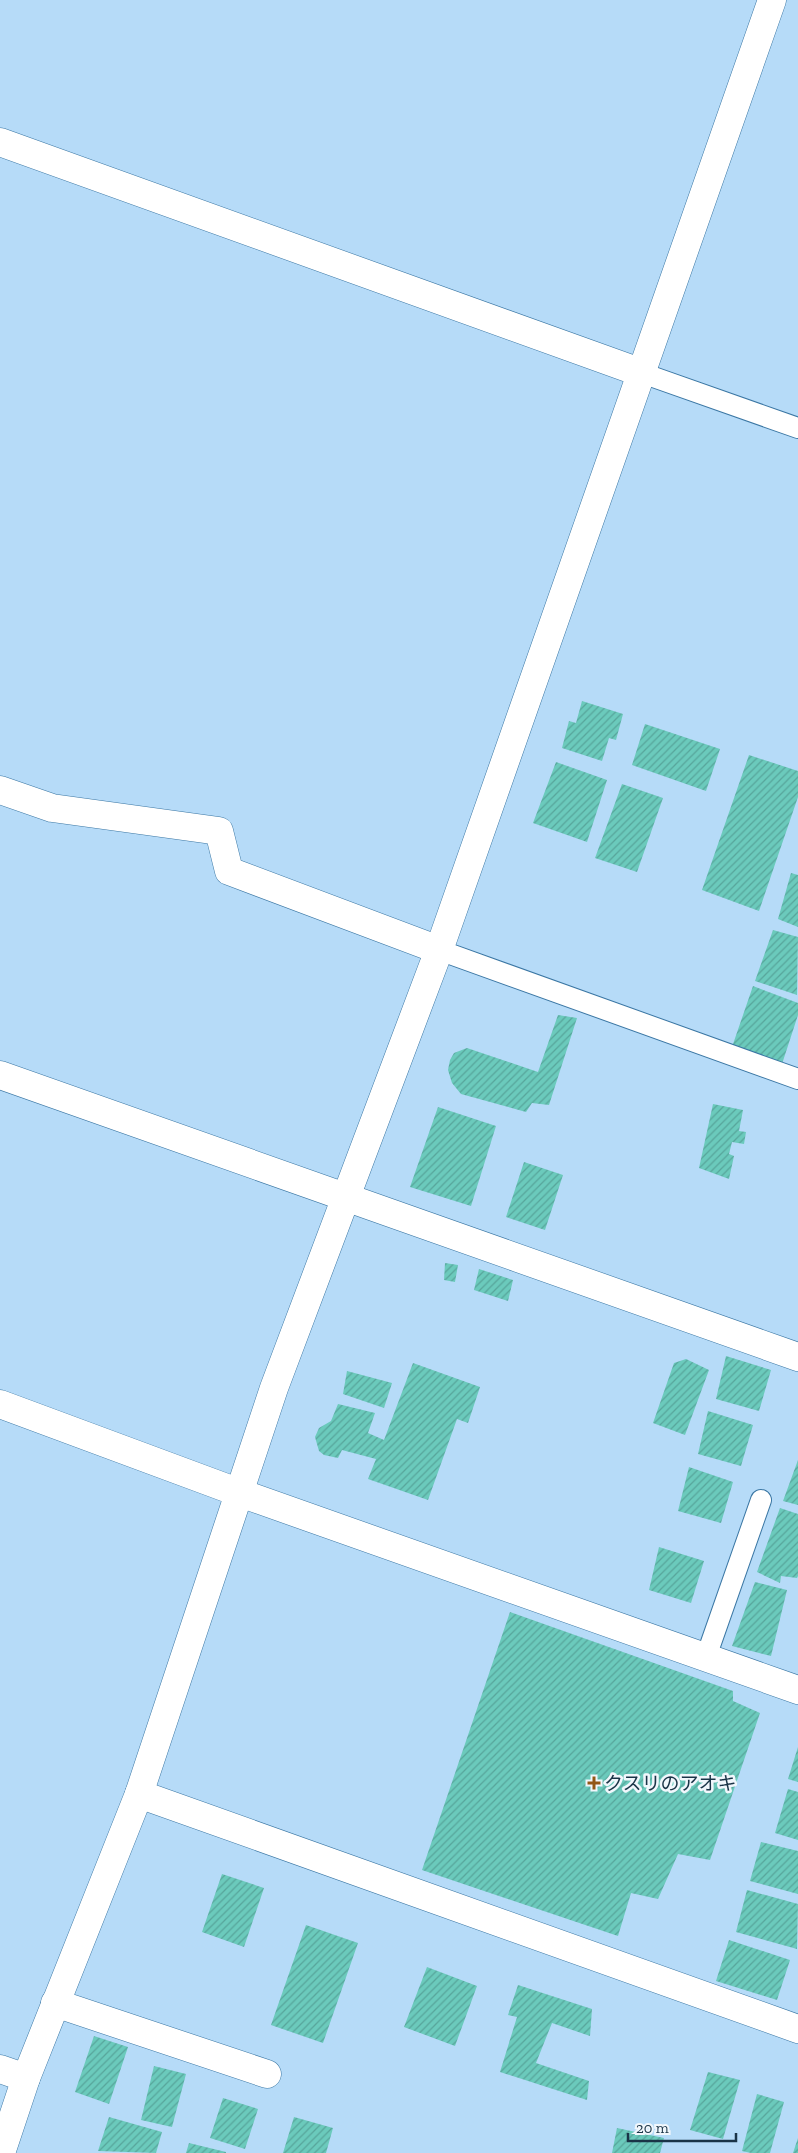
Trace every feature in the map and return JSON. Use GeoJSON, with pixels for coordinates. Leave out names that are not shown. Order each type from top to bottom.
{"type":"FeatureCollection","features":[{"type":"Feature","properties":{"kind":"street"},"geometry":{"type":"LineString","coordinates":[[1,2153],[26,2078],[139,1794],[274,1388],[439,950],[772,0]]}},
{"type":"Feature","properties":{"kind":"street"},"geometry":{"type":"LineString","coordinates":[[0,142],[642,373]]}},
{"type":"Feature","properties":{"kind":"street"},"geometry":{"type":"LineString","coordinates":[[0,790],[52,808],[219,831],[229,871],[439,950]]}},
{"type":"Feature","properties":{"kind":"street"},"geometry":{"type":"LineString","coordinates":[[0,1074],[798,1357]]}},
{"type":"Feature","properties":{"kind":"street"},"geometry":{"type":"LineString","coordinates":[[0,1404],[240,1493],[798,1690]]}},
{"type":"Feature","properties":{"kind":"street"},"geometry":{"type":"LineString","coordinates":[[139,1794],[798,2029]]}},
{"type":"Feature","properties":{"kind":"street"},"geometry":{"type":"LineString","coordinates":[[55,2003],[267,2074]]}},
{"type":"Feature","properties":{"kind":"street"},"geometry":{"type":"LineString","coordinates":[[0,2069],[26,2078]]}},
{"type":"Feature","properties":{"kind":"lane"},"geometry":{"type":"LineString","coordinates":[[642,373],[798,428]]}},
{"type":"Feature","properties":{"kind":"lane"},"geometry":{"type":"LineString","coordinates":[[439,950],[798,1079]]}},
{"type":"Feature","properties":{"kind":"lane"},"geometry":{"type":"LineString","coordinates":[[706,1657],[761,1500]]}},
{"type":"Feature","properties":{"kind":"building"},"geometry":{"type":"Polygon","coordinates":[[[582,701],[623,714],[616,740],[609,738],[602,761],[562,748],[569,721],[576,723],[582,701]]]}},
{"type":"Feature","properties":{"kind":"building"},"geometry":{"type":"Polygon","coordinates":[[[645,724],[720,749],[706,791],[632,765],[645,724]]]}},
{"type":"Feature","properties":{"kind":"building"},"geometry":{"type":"Polygon","coordinates":[[[749,755],[798,771],[798,797],[759,911],[702,890],[749,755]]]}},
{"type":"Feature","properties":{"kind":"building"},"geometry":{"type":"Polygon","coordinates":[[[556,762],[607,780],[587,842],[533,823],[556,762]]]}},
{"type":"Feature","properties":{"kind":"building"},"geometry":{"type":"Polygon","coordinates":[[[622,784],[663,798],[637,872],[595,858],[622,784]]]}},
{"type":"Feature","properties":{"kind":"building"},"geometry":{"type":"Polygon","coordinates":[[[791,873],[798,875],[798,927],[778,919],[791,873]]]}},
{"type":"Feature","properties":{"kind":"building"},"geometry":{"type":"Polygon","coordinates":[[[773,930],[798,937],[797,995],[755,981],[773,930]]]}},
{"type":"Feature","properties":{"kind":"building"},"geometry":{"type":"Polygon","coordinates":[[[753,986],[798,1003],[798,1015],[782,1064],[732,1047],[753,986]]]}},
{"type":"Feature","properties":{"kind":"building"},"geometry":{"type":"Polygon","coordinates":[[[558,1015],[577,1018],[549,1105],[532,1103],[526,1112],[461,1094],[452,1083],[448,1070],[450,1060],[454,1053],[467,1048],[538,1072],[558,1015]]]}},
{"type":"Feature","properties":{"kind":"building"},"geometry":{"type":"Polygon","coordinates":[[[713,1104],[743,1110],[739,1131],[746,1132],[744,1144],[732,1142],[729,1154],[734,1156],[729,1179],[699,1168],[713,1104]]]}},
{"type":"Feature","properties":{"kind":"building"},"geometry":{"type":"Polygon","coordinates":[[[438,1107],[496,1126],[471,1206],[410,1187],[438,1107]]]}},
{"type":"Feature","properties":{"kind":"building"},"geometry":{"type":"Polygon","coordinates":[[[524,1162],[563,1175],[545,1230],[506,1217],[524,1162]]]}},
{"type":"Feature","properties":{"kind":"building"},"geometry":{"type":"Polygon","coordinates":[[[445,1263],[458,1265],[455,1282],[444,1280],[445,1263]]]}},
{"type":"Feature","properties":{"kind":"building"},"geometry":{"type":"Polygon","coordinates":[[[479,1269],[513,1280],[508,1301],[474,1290],[479,1269]]]}},
{"type":"Feature","properties":{"kind":"building"},"geometry":{"type":"Polygon","coordinates":[[[726,1356],[771,1370],[759,1411],[716,1399],[726,1356]]]}},
{"type":"Feature","properties":{"kind":"building"},"geometry":{"type":"Polygon","coordinates":[[[686,1359],[709,1370],[685,1435],[653,1423],[674,1363],[686,1359]]]}},
{"type":"Feature","properties":{"kind":"building"},"geometry":{"type":"Polygon","coordinates":[[[413,1363],[480,1387],[468,1423],[457,1419],[428,1500],[368,1479],[376,1459],[342,1450],[338,1458],[324,1455],[319,1451],[315,1437],[319,1428],[331,1421],[338,1404],[375,1413],[368,1433],[384,1440],[413,1363]]]}},
{"type":"Feature","properties":{"kind":"building"},"geometry":{"type":"Polygon","coordinates":[[[347,1371],[392,1383],[384,1408],[343,1394],[347,1371]]]}},
{"type":"Feature","properties":{"kind":"building"},"geometry":{"type":"Polygon","coordinates":[[[708,1411],[753,1425],[741,1466],[698,1454],[708,1411]]]}},
{"type":"Feature","properties":{"kind":"building"},"geometry":{"type":"Polygon","coordinates":[[[798,1460],[798,1505],[783,1501],[798,1460]]]}},
{"type":"Feature","properties":{"kind":"building"},"geometry":{"type":"Polygon","coordinates":[[[689,1467],[733,1482],[721,1523],[678,1511],[689,1467]]]}},
{"type":"Feature","properties":{"kind":"building"},"geometry":{"type":"Polygon","coordinates":[[[780,1508],[798,1514],[798,1576],[797,1578],[781,1576],[780,1583],[757,1572],[780,1508]]]}},
{"type":"Feature","properties":{"kind":"building"},"geometry":{"type":"Polygon","coordinates":[[[659,1547],[704,1561],[691,1603],[649,1590],[659,1547]]]}},
{"type":"Feature","properties":{"kind":"building"},"geometry":{"type":"Polygon","coordinates":[[[755,1582],[787,1590],[771,1656],[732,1646],[755,1582]]]}},
{"type":"Feature","properties":{"kind":"building","name":"クスリのアオキ"},"geometry":{"type":"Polygon","coordinates":[[[510,1612],[733,1691],[733,1701],[760,1713],[710,1860],[678,1854],[658,1899],[631,1893],[618,1936],[422,1870],[510,1612]]]}},
{"type":"Feature","properties":{"kind":"building"},"geometry":{"type":"Polygon","coordinates":[[[798,1747],[798,1782],[788,1779],[798,1747]]]}},
{"type":"Feature","properties":{"kind":"building"},"geometry":{"type":"Polygon","coordinates":[[[788,1789],[798,1792],[798,1840],[775,1833],[788,1789]]]}},
{"type":"Feature","properties":{"kind":"building"},"geometry":{"type":"Polygon","coordinates":[[[761,1842],[798,1851],[798,1894],[750,1881],[761,1842]]]}},
{"type":"Feature","properties":{"kind":"building"},"geometry":{"type":"Polygon","coordinates":[[[222,1874],[264,1888],[244,1947],[202,1932],[222,1874]]]}},
{"type":"Feature","properties":{"kind":"building"},"geometry":{"type":"Polygon","coordinates":[[[747,1890],[798,1904],[797,1949],[736,1932],[747,1890]]]}},
{"type":"Feature","properties":{"kind":"building"},"geometry":{"type":"Polygon","coordinates":[[[306,1925],[358,1943],[323,2043],[271,2025],[306,1925]]]}},
{"type":"Feature","properties":{"kind":"building"},"geometry":{"type":"Polygon","coordinates":[[[729,1940],[790,1960],[777,2000],[716,1981],[729,1940]]]}},
{"type":"Feature","properties":{"kind":"building"},"geometry":{"type":"Polygon","coordinates":[[[427,1967],[477,1986],[455,2046],[404,2027],[427,1967]]]}},
{"type":"Feature","properties":{"kind":"building"},"geometry":{"type":"Polygon","coordinates":[[[518,1985],[592,2009],[590,2036],[552,2023],[536,2063],[589,2081],[587,2100],[500,2072],[517,2017],[508,2015],[518,1985]]]}},
{"type":"Feature","properties":{"kind":"building"},"geometry":{"type":"Polygon","coordinates":[[[94,2036],[128,2047],[109,2104],[75,2092],[94,2036]]]}},
{"type":"Feature","properties":{"kind":"building"},"geometry":{"type":"Polygon","coordinates":[[[154,2066],[186,2074],[172,2127],[141,2120],[154,2066]]]}},
{"type":"Feature","properties":{"kind":"building"},"geometry":{"type":"Polygon","coordinates":[[[708,2072],[740,2080],[723,2139],[690,2130],[708,2072]]]}},
{"type":"Feature","properties":{"kind":"building"},"geometry":{"type":"Polygon","coordinates":[[[757,2094],[784,2102],[770,2153],[742,2151],[757,2094]]]}},
{"type":"Feature","properties":{"kind":"building"},"geometry":{"type":"Polygon","coordinates":[[[223,2098],[258,2109],[245,2149],[210,2138],[223,2098]]]}},
{"type":"Feature","properties":{"kind":"building"},"geometry":{"type":"Polygon","coordinates":[[[109,2117],[162,2132],[156,2153],[98,2151],[109,2117]]]}},
{"type":"Feature","properties":{"kind":"building"},"geometry":{"type":"Polygon","coordinates":[[[294,2117],[333,2128],[326,2153],[283,2153],[294,2117]]]}},
{"type":"Feature","properties":{"kind":"building"},"geometry":{"type":"Polygon","coordinates":[[[617,2128],[664,2138],[660,2153],[612,2153],[617,2128]]]}},
{"type":"Feature","properties":{"kind":"building"},"geometry":{"type":"Polygon","coordinates":[[[798,2138],[798,2153],[793,2153],[798,2138]]]}},
{"type":"Feature","properties":{"kind":"building"},"geometry":{"type":"Polygon","coordinates":[[[189,2143],[226,2152],[226,2153],[186,2153],[189,2143]]]}},
{"type":"Feature","properties":{"kind":"place","name":"クスリのアオキ"},"geometry":{"type":"Point","coordinates":[594,1783]}}]}
